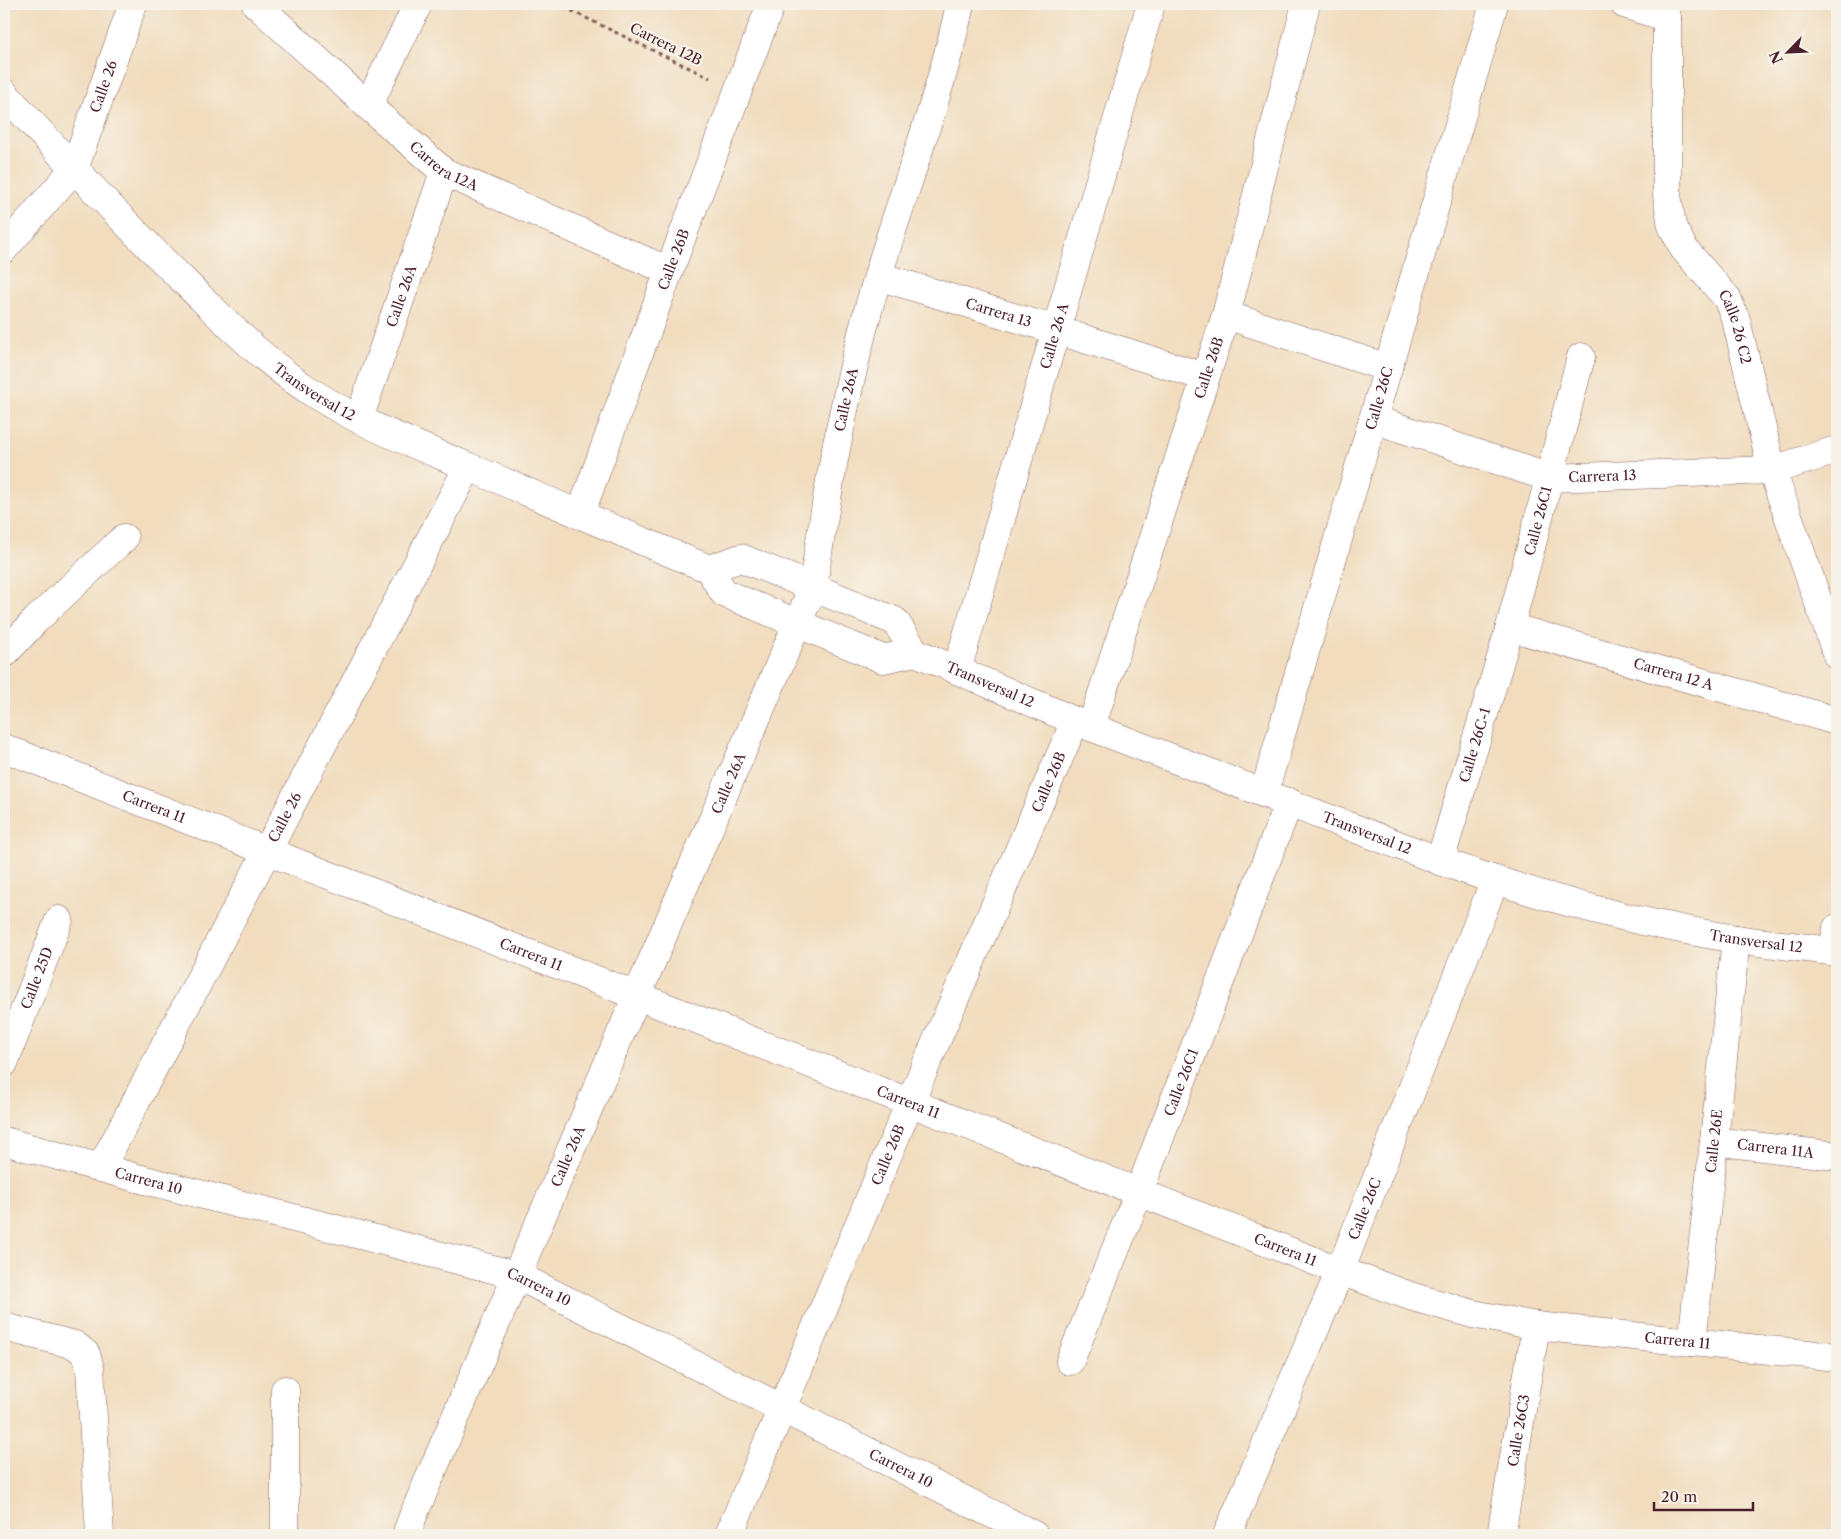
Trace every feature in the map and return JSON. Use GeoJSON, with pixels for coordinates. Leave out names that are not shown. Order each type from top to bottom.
{"type":"FeatureCollection","features":[{"type":"Feature","properties":{"kind":"street","name":"Calle 26"},"geometry":{"type":"LineString","coordinates":[[74,169],[133,4]]}},
{"type":"Feature","properties":{"kind":"street","name":"Carrera 12A"},"geometry":{"type":"LineString","coordinates":[[256,4],[444,172],[670,271]]}},
{"type":"Feature","properties":{"kind":"street"},"geometry":{"type":"LineString","coordinates":[[368,106],[418,4]]}},
{"type":"Feature","properties":{"kind":"street","name":"Calle 26B"},"geometry":{"type":"LineString","coordinates":[[580,515],[737,91],[772,4]]}},
{"type":"Feature","properties":{"kind":"street","name":"Calle 26A"},"geometry":{"type":"LineString","coordinates":[[406,1535],[813,587],[828,485],[850,379],[878,276],[942,74],[960,4]]}},
{"type":"Feature","properties":{"kind":"street","name":"Calle 26 A"},"geometry":{"type":"LineString","coordinates":[[958,670],[1151,4]]}},
{"type":"Feature","properties":{"kind":"street","name":"Calle 26B"},"geometry":{"type":"LineString","coordinates":[[729,1535],[910,1102],[1083,724],[1226,315],[1306,4]]}},
{"type":"Feature","properties":{"kind":"street","name":"Calle 26C"},"geometry":{"type":"LineString","coordinates":[[1264,793],[1494,4]]}},
{"type":"Feature","properties":{"kind":"street"},"geometry":{"type":"LineString","coordinates":[[1624,4],[1665,11]]}},
{"type":"Feature","properties":{"kind":"street","name":"Calle 26 C2"},"geometry":{"type":"LineString","coordinates":[[1665,11],[1667,195],[1672,226],[1684,250],[1727,298],[1736,320],[1772,470],[1837,655]]}},
{"type":"Feature","properties":{"kind":"street","name":"Transversal 12"},"geometry":{"type":"LineString","coordinates":[[4,93],[166,264],[271,364],[316,396],[359,419],[427,450],[709,569]]}},
{"type":"Feature","properties":{"kind":"street"},"geometry":{"type":"LineString","coordinates":[[4,249],[74,169]]}},
{"type":"Feature","properties":{"kind":"street","name":"Calle 26A"},"geometry":{"type":"LineString","coordinates":[[359,419],[444,172]]}},
{"type":"Feature","properties":{"kind":"street","name":"Carrera 13"},"geometry":{"type":"LineString","coordinates":[[878,276],[1205,378]]}},
{"type":"Feature","properties":{"kind":"street"},"geometry":{"type":"LineString","coordinates":[[1226,315],[1388,368]]}},
{"type":"Feature","properties":{"kind":"street","name":"Calle 26C1"},"geometry":{"type":"LineString","coordinates":[[1510,627],[1581,357]]}},
{"type":"Feature","properties":{"kind":"street","name":"Carrera 13"},"geometry":{"type":"LineString","coordinates":[[1373,419],[1550,478],[1772,470],[1837,450]]}},
{"type":"Feature","properties":{"kind":"street","name":"Calle 26"},"geometry":{"type":"LineString","coordinates":[[101,1168],[468,467]]}},
{"type":"Feature","properties":{"kind":"street"},"geometry":{"type":"LineString","coordinates":[[4,654],[36,620],[124,538]]}},
{"type":"Feature","properties":{"kind":"street"},"geometry":{"type":"LineString","coordinates":[[741,558],[813,587],[895,621],[915,652],[883,659],[724,593],[709,569],[741,558]]}},
{"type":"Feature","properties":{"kind":"street","name":"Carrera 12 A"},"geometry":{"type":"LineString","coordinates":[[1510,627],[1837,721]]}},
{"type":"Feature","properties":{"kind":"street","name":"Calle 26C-1"},"geometry":{"type":"LineString","coordinates":[[1440,861],[1510,627]]}},
{"type":"Feature","properties":{"kind":"street","name":"Transversal 12"},"geometry":{"type":"LineString","coordinates":[[915,652],[1083,724],[1440,861],[1495,880],[1594,909],[1736,939],[1836,944]]}},
{"type":"Feature","properties":{"kind":"street","name":"Carrera 11"},"geometry":{"type":"LineString","coordinates":[[4,748],[1340,1271],[1413,1297],[1473,1314],[1536,1326],[1837,1357]]}},
{"type":"Feature","properties":{"kind":"street","name":"Calle 26C1"},"geometry":{"type":"LineString","coordinates":[[1070,1361],[1139,1192],[1289,802]]}},
{"type":"Feature","properties":{"kind":"street","name":"Calle 26C"},"geometry":{"type":"LineString","coordinates":[[1227,1535],[1340,1271],[1495,880]]}},
{"type":"Feature","properties":{"kind":"street","name":"Calle 25D"},"geometry":{"type":"LineString","coordinates":[[4,1063],[59,920]]}},
{"type":"Feature","properties":{"kind":"street","name":"Calle 26E"},"geometry":{"type":"LineString","coordinates":[[1692,1342],[1736,939]]}},
{"type":"Feature","properties":{"kind":"street","name":"Carrera 10"},"geometry":{"type":"LineString","coordinates":[[4,1141],[101,1168],[516,1275],[1034,1535]]}},
{"type":"Feature","properties":{"kind":"street","name":"Carrera 11A"},"geometry":{"type":"LineString","coordinates":[[1714,1141],[1837,1156]]}},
{"type":"Feature","properties":{"kind":"street","name":"Calle 26C3"},"geometry":{"type":"LineString","coordinates":[[1501,1535],[1536,1326]]}},
{"type":"Feature","properties":{"kind":"street"},"geometry":{"type":"LineString","coordinates":[[4,1328],[75,1345],[86,1354],[90,1368],[100,1535]]}},
{"type":"Feature","properties":{"kind":"street"},"geometry":{"type":"LineString","coordinates":[[285,1390],[285,1535]]}},
{"type":"Feature","properties":{"kind":"path","name":"Carrera 12B"},"geometry":{"type":"LineString","coordinates":[[558,4],[737,91]]}}]}
